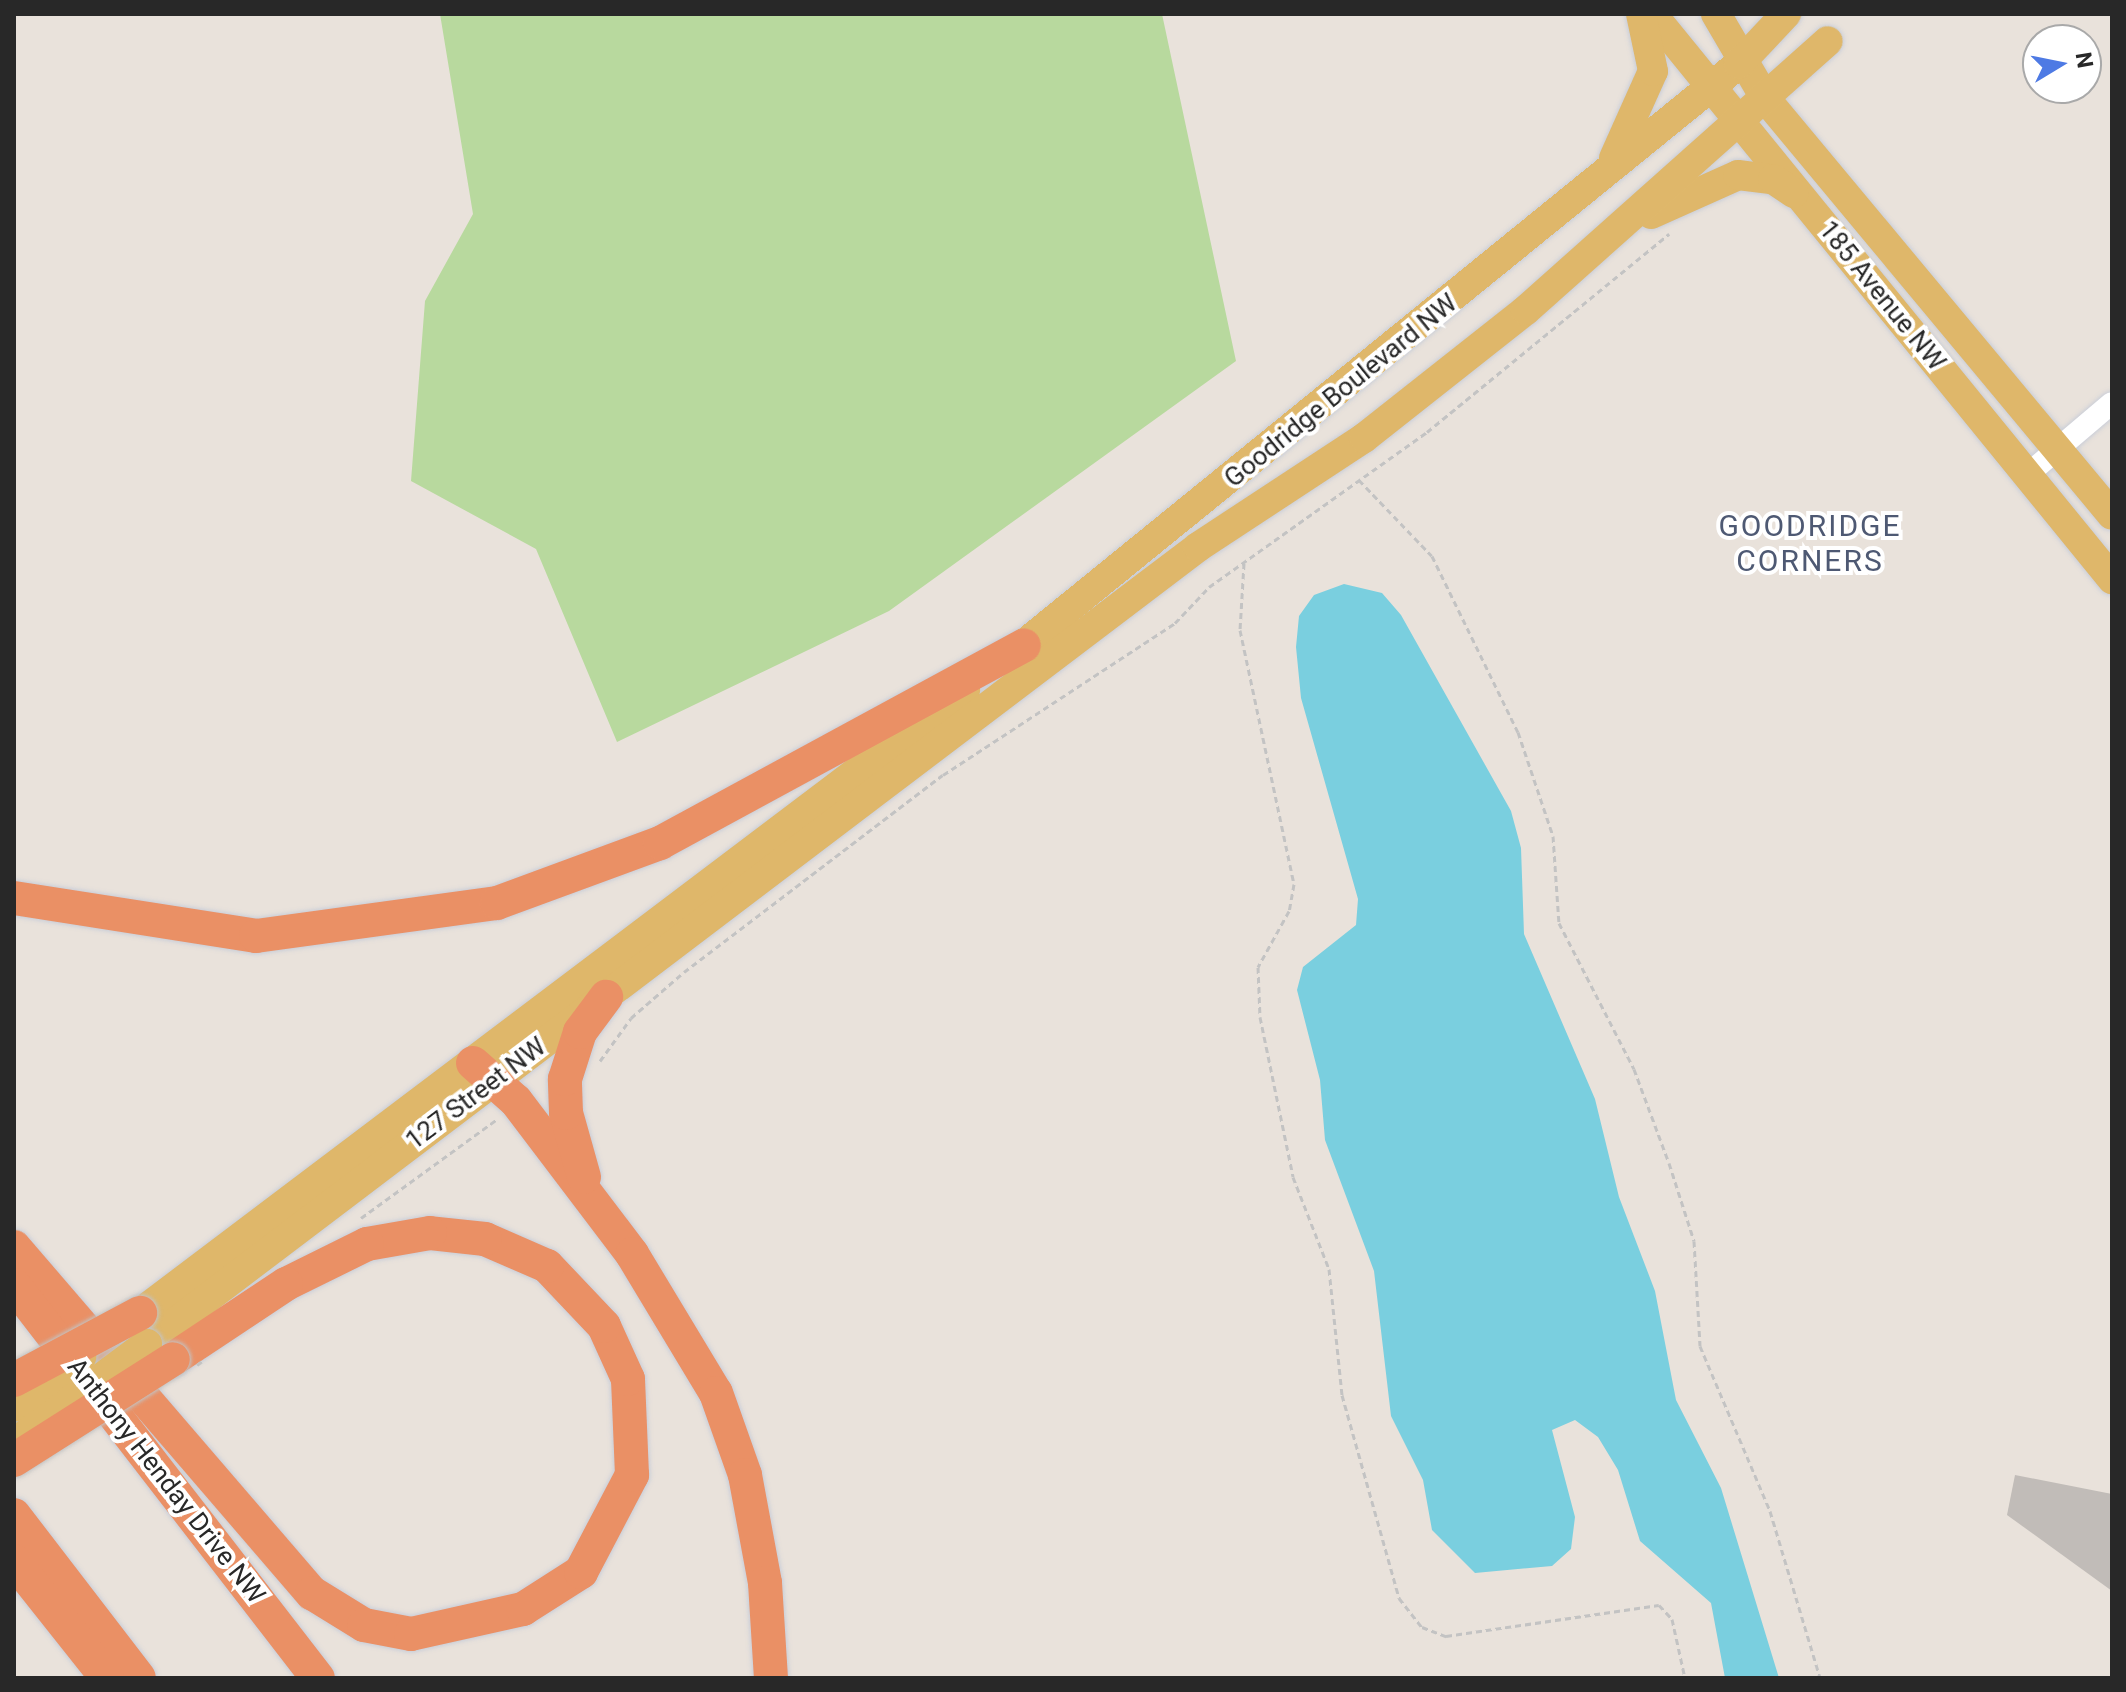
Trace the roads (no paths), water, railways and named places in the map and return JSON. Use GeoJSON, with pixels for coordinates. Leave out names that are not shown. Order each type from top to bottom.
{"type":"FeatureCollection","features":[{"type":"Feature","properties":{"kind":"highway"},"geometry":{"type":"LineString","coordinates":[[14,898],[256,936],[497,903],[660,843],[1024,645]]}},
{"type":"Feature","properties":{"kind":"highway"},"geometry":{"type":"LineString","coordinates":[[589,1196],[566,1113],[565,1079],[580,1032],[606,997]]}},
{"type":"Feature","properties":{"kind":"highway"},"geometry":{"type":"LineString","coordinates":[[495,1081],[589,1196],[716,1393],[745,1475],[765,1583],[771,1678]]}},
{"type":"Feature","properties":{"kind":"highway"},"geometry":{"type":"LineString","coordinates":[[14,1247],[312,1593],[364,1625],[411,1634],[523,1609],[581,1572],[632,1475],[633,1410],[616,1350],[570,1284],[517,1251],[430,1233],[367,1244],[166,1344],[14,1460]]}},
{"type":"Feature","properties":{"kind":"highway","name":"Anthony Henday Drive NW"},"geometry":{"type":"LineString","coordinates":[[14,1285],[318,1678]]}},
{"type":"Feature","properties":{"kind":"highway"},"geometry":{"type":"LineString","coordinates":[[14,1380],[166,1344]]}},
{"type":"Feature","properties":{"kind":"highway"},"geometry":{"type":"LineString","coordinates":[[14,1515],[139,1678]]}},
{"type":"Feature","properties":{"kind":"highway"},"geometry":{"type":"LineString","coordinates":[[14,1561],[107,1678]]}},
{"type":"Feature","properties":{"kind":"main road"},"geometry":{"type":"LineString","coordinates":[[1607,172],[1653,71],[1641,14]]}},
{"type":"Feature","properties":{"kind":"main road","name":"185 Avenue NW"},"geometry":{"type":"LineString","coordinates":[[1652,14],[2112,579]]}},
{"type":"Feature","properties":{"kind":"main road","name":"185 Avenue NW"},"geometry":{"type":"LineString","coordinates":[[1716,14],[1739,64],[1765,98],[2112,515]]}},
{"type":"Feature","properties":{"kind":"main road","name":"Goodridge Boulevard NW"},"geometry":{"type":"LineString","coordinates":[[883,753],[1024,645],[1607,172],[1710,83],[1739,64],[1786,14]]}},
{"type":"Feature","properties":{"kind":"main road","name":"Goodridge Boulevard NW"},"geometry":{"type":"LineString","coordinates":[[940,747],[1198,547],[1364,438],[1526,310],[1828,41]]}},
{"type":"Feature","properties":{"kind":"main road"},"geometry":{"type":"LineString","coordinates":[[1526,310],[1651,214],[1698,188],[1752,175],[1805,201]]}},
{"type":"Feature","properties":{"kind":"main road","name":"127 Street NW"},"geometry":{"type":"LineString","coordinates":[[14,1443],[166,1344],[495,1081],[940,747]]}},
{"type":"Feature","properties":{"kind":"main road","name":"127 Street NW"},"geometry":{"type":"LineString","coordinates":[[495,1081],[883,753]]}},
{"type":"Feature","properties":{"kind":"main road","name":"127 Street NW"},"geometry":{"type":"LineString","coordinates":[[14,1407],[166,1344]]}},
{"type":"Feature","properties":{"kind":"street"},"geometry":{"type":"LineString","coordinates":[[2027,475],[2112,403]]}},
{"type":"Feature","properties":{"kind":"water"},"geometry":{"type":"Polygon","coordinates":[[[1344,584],[1382,593],[1401,615],[1511,811],[1521,848],[1524,934],[1595,1099],[1619,1197],[1655,1291],[1676,1400],[1721,1488],[1779,1678],[1725,1678],[1711,1603],[1640,1541],[1618,1470],[1598,1437],[1575,1420],[1552,1430],[1575,1517],[1571,1549],[1552,1566],[1475,1573],[1432,1530],[1423,1480],[1391,1416],[1374,1271],[1325,1140],[1320,1080],[1297,990],[1303,967],[1356,925],[1358,899],[1301,698],[1296,647],[1299,616],[1314,595],[1344,584]]]}},
{"type":"Feature","properties":{"kind":"district","name":"GOODRIDGE CORNERS"},"geometry":{"type":"Point","coordinates":[1810,543]}}]}
